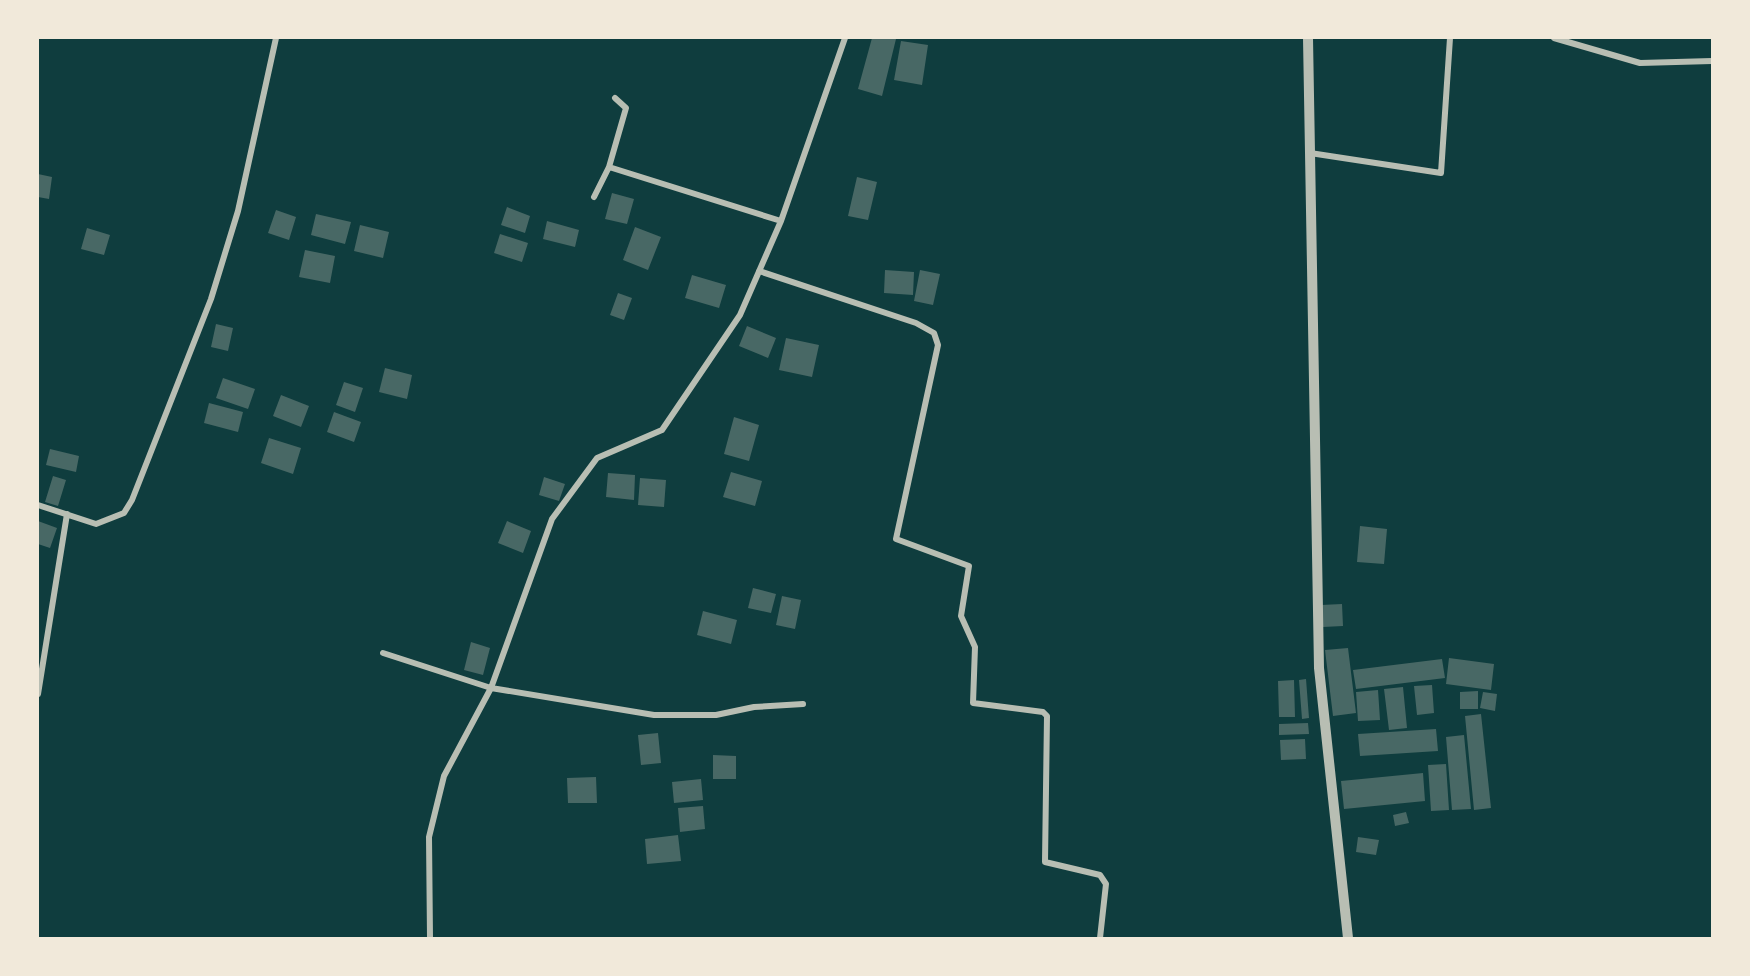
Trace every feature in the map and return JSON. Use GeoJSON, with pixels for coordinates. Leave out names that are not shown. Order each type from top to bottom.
{"type":"FeatureCollection","features":[{"type":"Feature","properties":{"kind":"street"},"geometry":{"type":"LineString","coordinates":[[38,505],[96,524],[124,513],[132,500],[211,299],[237,211],[276,38]]}},
{"type":"Feature","properties":{"kind":"street"},"geometry":{"type":"LineString","coordinates":[[430,939],[429,837],[444,776],[491,688],[552,519],[597,458],[662,430],[740,315],[781,221],[845,38]]}},
{"type":"Feature","properties":{"kind":"street"},"geometry":{"type":"LineString","coordinates":[[1308,38],[1319,668],[1348,939]]}},
{"type":"Feature","properties":{"kind":"street"},"geometry":{"type":"LineString","coordinates":[[1310,153],[1441,173],[1450,38]]}},
{"type":"Feature","properties":{"kind":"street"},"geometry":{"type":"LineString","coordinates":[[1554,38],[1640,63],[1713,61]]}},
{"type":"Feature","properties":{"kind":"street"},"geometry":{"type":"LineString","coordinates":[[594,197],[609,167],[626,108],[615,98]]}},
{"type":"Feature","properties":{"kind":"street"},"geometry":{"type":"LineString","coordinates":[[609,167],[781,221]]}},
{"type":"Feature","properties":{"kind":"street"},"geometry":{"type":"LineString","coordinates":[[759,271],[916,323],[934,333],[938,345],[896,539],[969,566],[961,616],[975,647],[973,703],[1043,712],[1047,716],[1045,862],[1100,875],[1106,884],[1101,939]]}},
{"type":"Feature","properties":{"kind":"street"},"geometry":{"type":"LineString","coordinates":[[38,694],[67,514]]}},
{"type":"Feature","properties":{"kind":"street"},"geometry":{"type":"LineString","coordinates":[[383,653],[491,688],[654,715],[716,715],[754,706],[803,704]]}},
{"type":"Feature","properties":{"kind":"building"},"geometry":{"type":"Polygon","coordinates":[[[872,38],[896,39],[882,96],[858,89],[872,38]]]}},
{"type":"Feature","properties":{"kind":"building"},"geometry":{"type":"Polygon","coordinates":[[[901,41],[928,45],[922,85],[894,80],[901,41]]]}},
{"type":"Feature","properties":{"kind":"building"},"geometry":{"type":"Polygon","coordinates":[[[38,174],[52,177],[49,199],[38,197],[38,174]]]}},
{"type":"Feature","properties":{"kind":"building"},"geometry":{"type":"Polygon","coordinates":[[[857,177],[877,182],[868,220],[848,216],[857,177]]]}},
{"type":"Feature","properties":{"kind":"building"},"geometry":{"type":"Polygon","coordinates":[[[612,193],[634,199],[627,224],[605,219],[612,193]]]}},
{"type":"Feature","properties":{"kind":"building"},"geometry":{"type":"Polygon","coordinates":[[[507,207],[530,216],[525,233],[501,225],[507,207]]]}},
{"type":"Feature","properties":{"kind":"building"},"geometry":{"type":"Polygon","coordinates":[[[276,210],[296,217],[289,240],[268,233],[276,210]]]}},
{"type":"Feature","properties":{"kind":"building"},"geometry":{"type":"Polygon","coordinates":[[[316,214],[351,222],[345,244],[311,235],[316,214]]]}},
{"type":"Feature","properties":{"kind":"building"},"geometry":{"type":"Polygon","coordinates":[[[547,221],[579,230],[575,247],[543,239],[547,221]]]}},
{"type":"Feature","properties":{"kind":"building"},"geometry":{"type":"Polygon","coordinates":[[[360,225],[389,232],[383,258],[354,251],[360,225]]]}},
{"type":"Feature","properties":{"kind":"building"},"geometry":{"type":"Polygon","coordinates":[[[635,227],[661,237],[648,270],[623,260],[635,227]]]}},
{"type":"Feature","properties":{"kind":"building"},"geometry":{"type":"Polygon","coordinates":[[[87,228],[110,235],[104,255],[81,249],[87,228]]]}},
{"type":"Feature","properties":{"kind":"building"},"geometry":{"type":"Polygon","coordinates":[[[500,234],[528,243],[522,262],[494,253],[500,234]]]}},
{"type":"Feature","properties":{"kind":"building"},"geometry":{"type":"Polygon","coordinates":[[[305,250],[335,256],[330,283],[299,277],[305,250]]]}},
{"type":"Feature","properties":{"kind":"building"},"geometry":{"type":"Polygon","coordinates":[[[885,270],[914,272],[913,295],[884,293],[885,270]]]}},
{"type":"Feature","properties":{"kind":"building"},"geometry":{"type":"Polygon","coordinates":[[[920,270],[940,274],[933,305],[914,301],[920,270]]]}},
{"type":"Feature","properties":{"kind":"building"},"geometry":{"type":"Polygon","coordinates":[[[692,275],[726,285],[719,308],[685,298],[692,275]]]}},
{"type":"Feature","properties":{"kind":"building"},"geometry":{"type":"Polygon","coordinates":[[[618,293],[632,298],[624,320],[610,315],[618,293]]]}},
{"type":"Feature","properties":{"kind":"building"},"geometry":{"type":"Polygon","coordinates":[[[216,324],[233,328],[228,351],[211,347],[216,324]]]}},
{"type":"Feature","properties":{"kind":"building"},"geometry":{"type":"Polygon","coordinates":[[[747,326],[776,338],[768,358],[739,346],[747,326]]]}},
{"type":"Feature","properties":{"kind":"building"},"geometry":{"type":"Polygon","coordinates":[[[786,338],[819,345],[812,377],[779,370],[786,338]]]}},
{"type":"Feature","properties":{"kind":"building"},"geometry":{"type":"Polygon","coordinates":[[[385,368],[412,375],[407,399],[379,392],[385,368]]]}},
{"type":"Feature","properties":{"kind":"building"},"geometry":{"type":"Polygon","coordinates":[[[223,378],[255,389],[248,409],[216,398],[223,378]]]}},
{"type":"Feature","properties":{"kind":"building"},"geometry":{"type":"Polygon","coordinates":[[[344,382],[363,388],[355,412],[336,405],[344,382]]]}},
{"type":"Feature","properties":{"kind":"building"},"geometry":{"type":"Polygon","coordinates":[[[281,395],[309,406],[301,427],[273,416],[281,395]]]}},
{"type":"Feature","properties":{"kind":"building"},"geometry":{"type":"Polygon","coordinates":[[[209,403],[243,412],[238,432],[204,423],[209,403]]]}},
{"type":"Feature","properties":{"kind":"building"},"geometry":{"type":"Polygon","coordinates":[[[334,412],[361,422],[354,442],[327,432],[334,412]]]}},
{"type":"Feature","properties":{"kind":"building"},"geometry":{"type":"Polygon","coordinates":[[[734,417],[759,425],[749,461],[724,454],[734,417]]]}},
{"type":"Feature","properties":{"kind":"building"},"geometry":{"type":"Polygon","coordinates":[[[269,438],[301,448],[293,474],[261,463],[269,438]]]}},
{"type":"Feature","properties":{"kind":"building"},"geometry":{"type":"Polygon","coordinates":[[[50,449],[79,456],[76,472],[46,465],[50,449]]]}},
{"type":"Feature","properties":{"kind":"building"},"geometry":{"type":"Polygon","coordinates":[[[731,472],[762,481],[755,506],[723,497],[731,472]]]}},
{"type":"Feature","properties":{"kind":"building"},"geometry":{"type":"Polygon","coordinates":[[[608,473],[635,475],[634,500],[606,497],[608,473]]]}},
{"type":"Feature","properties":{"kind":"building"},"geometry":{"type":"Polygon","coordinates":[[[53,476],[66,480],[58,506],[45,502],[53,476]]]}},
{"type":"Feature","properties":{"kind":"building"},"geometry":{"type":"Polygon","coordinates":[[[544,477],[565,484],[559,501],[539,495],[544,477]]]}},
{"type":"Feature","properties":{"kind":"building"},"geometry":{"type":"Polygon","coordinates":[[[640,478],[666,480],[664,507],[638,505],[640,478]]]}},
{"type":"Feature","properties":{"kind":"building"},"geometry":{"type":"Polygon","coordinates":[[[38,521],[57,528],[50,548],[38,544],[38,521]]]}},
{"type":"Feature","properties":{"kind":"building"},"geometry":{"type":"Polygon","coordinates":[[[507,521],[531,531],[523,553],[498,543],[507,521]]]}},
{"type":"Feature","properties":{"kind":"building"},"geometry":{"type":"Polygon","coordinates":[[[1360,526],[1387,529],[1384,564],[1357,562],[1360,526]]]}},
{"type":"Feature","properties":{"kind":"building"},"geometry":{"type":"Polygon","coordinates":[[[753,588],[776,594],[771,613],[748,608],[753,588]]]}},
{"type":"Feature","properties":{"kind":"building"},"geometry":{"type":"Polygon","coordinates":[[[782,596],[801,600],[795,629],[776,625],[782,596]]]}},
{"type":"Feature","properties":{"kind":"building"},"geometry":{"type":"Polygon","coordinates":[[[1342,604],[1343,626],[1323,627],[1321,605],[1342,604]]]}},
{"type":"Feature","properties":{"kind":"building"},"geometry":{"type":"Polygon","coordinates":[[[703,611],[737,620],[731,644],[697,635],[703,611]]]}},
{"type":"Feature","properties":{"kind":"building"},"geometry":{"type":"Polygon","coordinates":[[[471,642],[490,648],[483,675],[464,670],[471,642]]]}},
{"type":"Feature","properties":{"kind":"building"},"geometry":{"type":"Polygon","coordinates":[[[1348,648],[1356,713],[1333,716],[1325,650],[1348,648]]]}},
{"type":"Feature","properties":{"kind":"building"},"geometry":{"type":"Polygon","coordinates":[[[1449,658],[1494,664],[1491,690],[1446,684],[1449,658]]]}},
{"type":"Feature","properties":{"kind":"building"},"geometry":{"type":"Polygon","coordinates":[[[1442,659],[1445,678],[1356,689],[1353,670],[1442,659]]]}},
{"type":"Feature","properties":{"kind":"building"},"geometry":{"type":"Polygon","coordinates":[[[1306,679],[1309,718],[1302,719],[1299,680],[1306,679]]]}},
{"type":"Feature","properties":{"kind":"building"},"geometry":{"type":"Polygon","coordinates":[[[1294,680],[1295,717],[1279,717],[1278,681],[1294,680]]]}},
{"type":"Feature","properties":{"kind":"building"},"geometry":{"type":"Polygon","coordinates":[[[1432,685],[1434,713],[1417,715],[1414,686],[1432,685]]]}},
{"type":"Feature","properties":{"kind":"building"},"geometry":{"type":"Polygon","coordinates":[[[1403,687],[1407,728],[1389,730],[1384,689],[1403,687]]]}},
{"type":"Feature","properties":{"kind":"building"},"geometry":{"type":"Polygon","coordinates":[[[1378,690],[1380,720],[1358,721],[1356,692],[1378,690]]]}},
{"type":"Feature","properties":{"kind":"building"},"geometry":{"type":"Polygon","coordinates":[[[1478,691],[1478,709],[1460,709],[1460,692],[1478,691]]]}},
{"type":"Feature","properties":{"kind":"building"},"geometry":{"type":"Polygon","coordinates":[[[1483,692],[1497,694],[1495,711],[1480,708],[1483,692]]]}},
{"type":"Feature","properties":{"kind":"building"},"geometry":{"type":"Polygon","coordinates":[[[1481,714],[1491,808],[1474,810],[1465,716],[1481,714]]]}},
{"type":"Feature","properties":{"kind":"building"},"geometry":{"type":"Polygon","coordinates":[[[1308,723],[1309,734],[1279,735],[1279,724],[1308,723]]]}},
{"type":"Feature","properties":{"kind":"building"},"geometry":{"type":"Polygon","coordinates":[[[1436,729],[1438,751],[1360,756],[1358,734],[1436,729]]]}},
{"type":"Feature","properties":{"kind":"building"},"geometry":{"type":"Polygon","coordinates":[[[658,733],[661,763],[641,765],[638,735],[658,733]]]}},
{"type":"Feature","properties":{"kind":"building"},"geometry":{"type":"Polygon","coordinates":[[[1464,735],[1471,809],[1452,810],[1446,737],[1464,735]]]}},
{"type":"Feature","properties":{"kind":"building"},"geometry":{"type":"Polygon","coordinates":[[[1305,739],[1306,759],[1281,760],[1280,740],[1305,739]]]}},
{"type":"Feature","properties":{"kind":"building"},"geometry":{"type":"Polygon","coordinates":[[[713,755],[736,756],[736,779],[713,779],[713,755]]]}},
{"type":"Feature","properties":{"kind":"building"},"geometry":{"type":"Polygon","coordinates":[[[1446,764],[1449,810],[1431,811],[1428,765],[1446,764]]]}},
{"type":"Feature","properties":{"kind":"building"},"geometry":{"type":"Polygon","coordinates":[[[1423,773],[1425,801],[1344,809],[1341,781],[1423,773]]]}},
{"type":"Feature","properties":{"kind":"building"},"geometry":{"type":"Polygon","coordinates":[[[596,777],[597,803],[568,803],[567,778],[596,777]]]}},
{"type":"Feature","properties":{"kind":"building"},"geometry":{"type":"Polygon","coordinates":[[[701,779],[703,800],[674,803],[672,782],[701,779]]]}},
{"type":"Feature","properties":{"kind":"building"},"geometry":{"type":"Polygon","coordinates":[[[703,806],[705,829],[680,832],[678,808],[703,806]]]}},
{"type":"Feature","properties":{"kind":"building"},"geometry":{"type":"Polygon","coordinates":[[[1406,812],[1409,823],[1395,826],[1393,815],[1406,812]]]}},
{"type":"Feature","properties":{"kind":"building"},"geometry":{"type":"Polygon","coordinates":[[[678,835],[681,861],[647,864],[645,839],[678,835]]]}},
{"type":"Feature","properties":{"kind":"building"},"geometry":{"type":"Polygon","coordinates":[[[1358,837],[1379,840],[1376,855],[1356,852],[1358,837]]]}}]}
